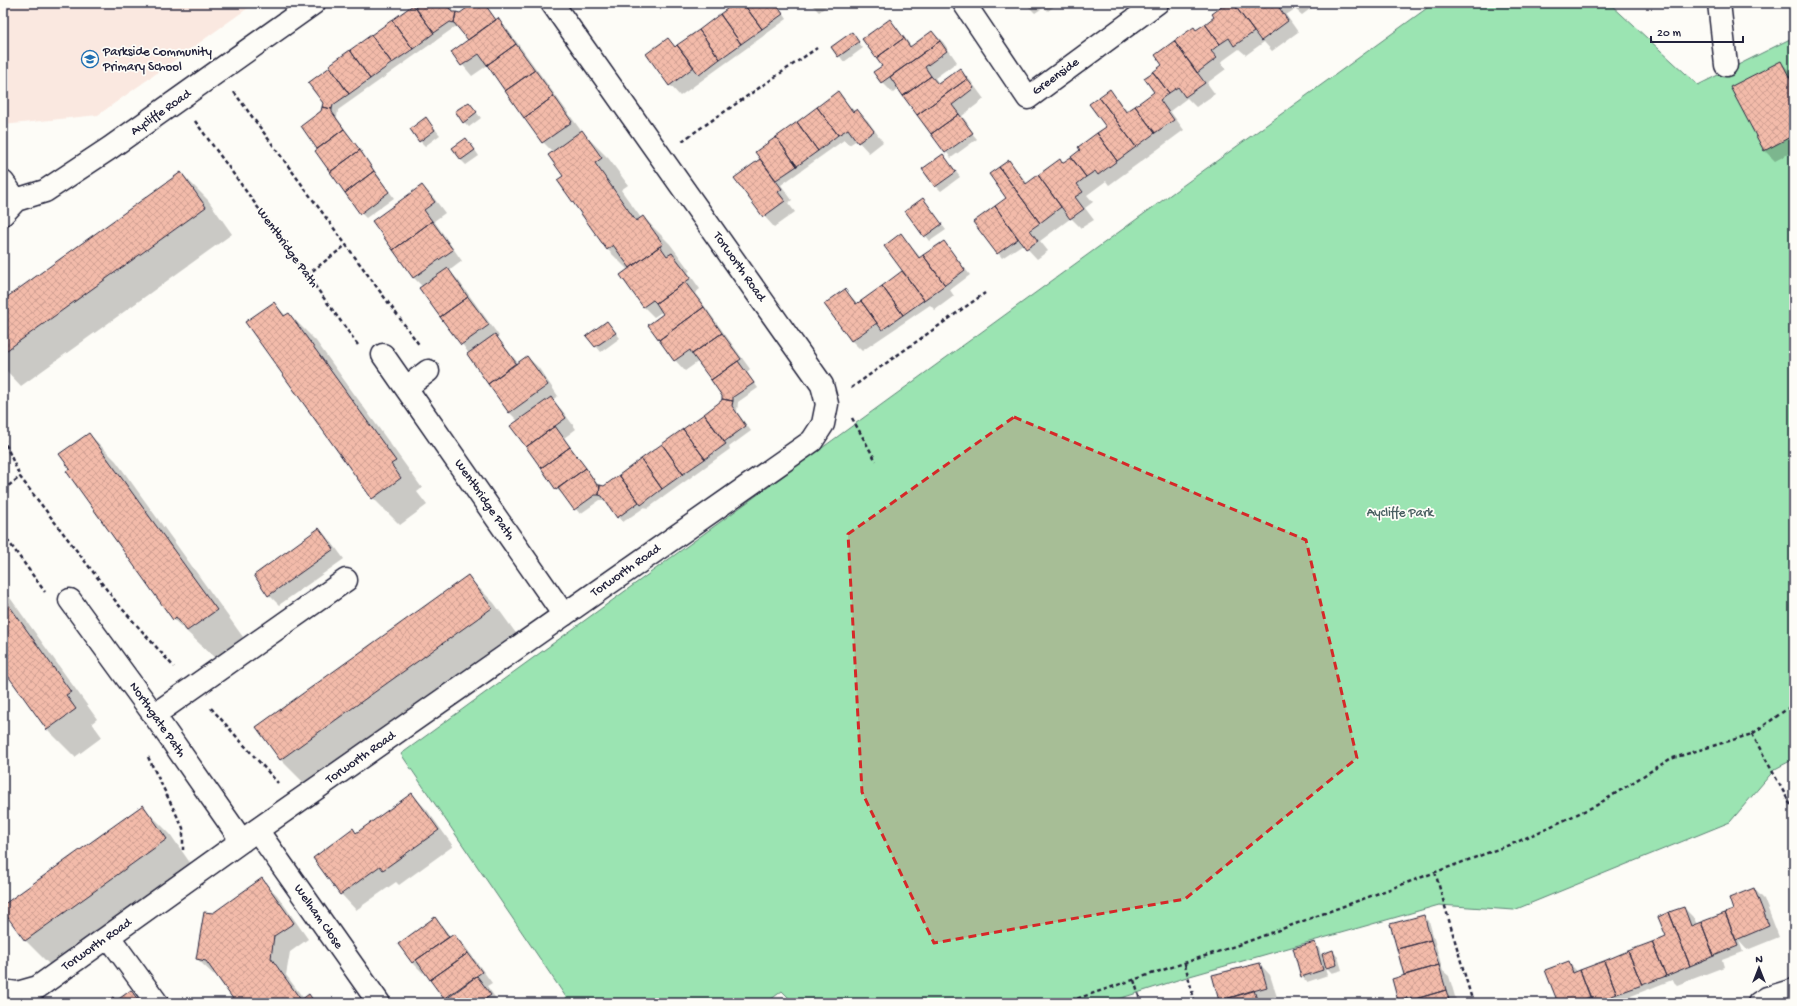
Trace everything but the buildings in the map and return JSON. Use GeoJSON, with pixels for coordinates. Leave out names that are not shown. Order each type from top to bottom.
{"type":"FeatureCollection","features":[{"type":"Feature","properties":{"kind":"street","name":"Aycliffe Road"},"geometry":{"type":"LineString","coordinates":[[9,207],[45,190],[180,100],[314,3]]}},
{"type":"Feature","properties":{"kind":"street","name":"Torworth Road"},"geometry":{"type":"LineString","coordinates":[[3,991],[17,993],[38,987],[249,836],[812,441],[823,424],[827,404],[822,385],[552,3]]}},
{"type":"Feature","properties":{"kind":"street","name":"Greenside"},"geometry":{"type":"LineString","coordinates":[[964,3],[1028,98],[1158,3]]}},
{"type":"Feature","properties":{"kind":"street"},"geometry":{"type":"LineString","coordinates":[[1719,3],[1726,65]]}},
{"type":"Feature","properties":{"kind":"street"},"geometry":{"type":"LineString","coordinates":[[3,182],[9,207]]}},
{"type":"Feature","properties":{"kind":"street","name":"Wentbridge Path"},"geometry":{"type":"LineString","coordinates":[[373,353],[407,387],[564,615]]}},
{"type":"Feature","properties":{"kind":"street"},"geometry":{"type":"LineString","coordinates":[[407,387],[428,371]]}},
{"type":"Feature","properties":{"kind":"street"},"geometry":{"type":"LineString","coordinates":[[154,715],[346,580]]}},
{"type":"Feature","properties":{"kind":"street","name":"Northgate Path"},"geometry":{"type":"LineString","coordinates":[[70,600],[154,715],[249,836]]}},
{"type":"Feature","properties":{"kind":"street","name":"Welham Close"},"geometry":{"type":"LineString","coordinates":[[249,836],[379,1003]]}},
{"type":"Feature","properties":{"kind":"street"},"geometry":{"type":"LineString","coordinates":[[109,937],[157,1003]]}},
{"type":"Feature","properties":{"kind":"street"},"geometry":{"type":"LineString","coordinates":[[1759,1003],[1767,998],[1794,990]]}},
{"type":"Feature","properties":{"kind":"path"},"geometry":{"type":"LineString","coordinates":[[660,156],[817,48]]}},
{"type":"Feature","properties":{"kind":"path"},"geometry":{"type":"LineString","coordinates":[[219,72],[421,346]]}},
{"type":"Feature","properties":{"kind":"path","name":"Wentbridge Path"},"geometry":{"type":"LineString","coordinates":[[180,100],[307,275],[373,353]]}},
{"type":"Feature","properties":{"kind":"path"},"geometry":{"type":"LineString","coordinates":[[307,275],[346,245]]}},
{"type":"Feature","properties":{"kind":"path"},"geometry":{"type":"LineString","coordinates":[[825,396],[844,393],[984,293]]}},
{"type":"Feature","properties":{"kind":"path"},"geometry":{"type":"LineString","coordinates":[[850,417],[854,419],[876,461]]}},
{"type":"Feature","properties":{"kind":"path"},"geometry":{"type":"LineString","coordinates":[[3,438],[20,477],[117,603],[296,803]]}},
{"type":"Feature","properties":{"kind":"path"},"geometry":{"type":"LineString","coordinates":[[3,490],[20,477]]}},
{"type":"Feature","properties":{"kind":"path"},"geometry":{"type":"LineString","coordinates":[[1064,1003],[1185,964],[1517,842],[1598,805],[1670,760],[1752,734],[1794,704]]}},
{"type":"Feature","properties":{"kind":"path"},"geometry":{"type":"LineString","coordinates":[[1752,734],[1794,811]]}},
{"type":"Feature","properties":{"kind":"path"},"geometry":{"type":"LineString","coordinates":[[1434,872],[1473,1003]]}},
{"type":"Feature","properties":{"kind":"path"},"geometry":{"type":"LineString","coordinates":[[1185,964],[1195,1003]]}},
{"type":"Feature","properties":{"kind":"path"},"geometry":{"type":"LineString","coordinates":[[1134,980],[1141,1003]]}},
{"type":"Feature","properties":{"kind":"highlighted area"},"geometry":{"type":"Polygon","coordinates":[[[1014,417],[1306,540],[1357,758],[1185,899],[934,943],[862,792],[848,534],[1014,417]]]}},
{"type":"Feature","properties":{"kind":"shaded area","name":"Parkside Community Primary School"},"geometry":{"type":"Polygon","coordinates":[[[3,3],[255,3],[98,115],[3,125],[3,3]]]}},
{"type":"Feature","properties":{"kind":"green space","name":"Aycliffe Park"},"geometry":{"type":"Polygon","coordinates":[[[1434,3],[1609,3],[1698,85],[1794,37],[1794,759],[1775,769],[1730,822],[1514,910],[1439,905],[1190,976],[1106,1003],[794,1003],[782,991],[766,1003],[570,1003],[401,754],[1434,3]]]}},
{"type":"Feature","properties":{"kind":"place","name":"Parkside Community Primary School"},"geometry":{"type":"Point","coordinates":[90,59]}}]}
